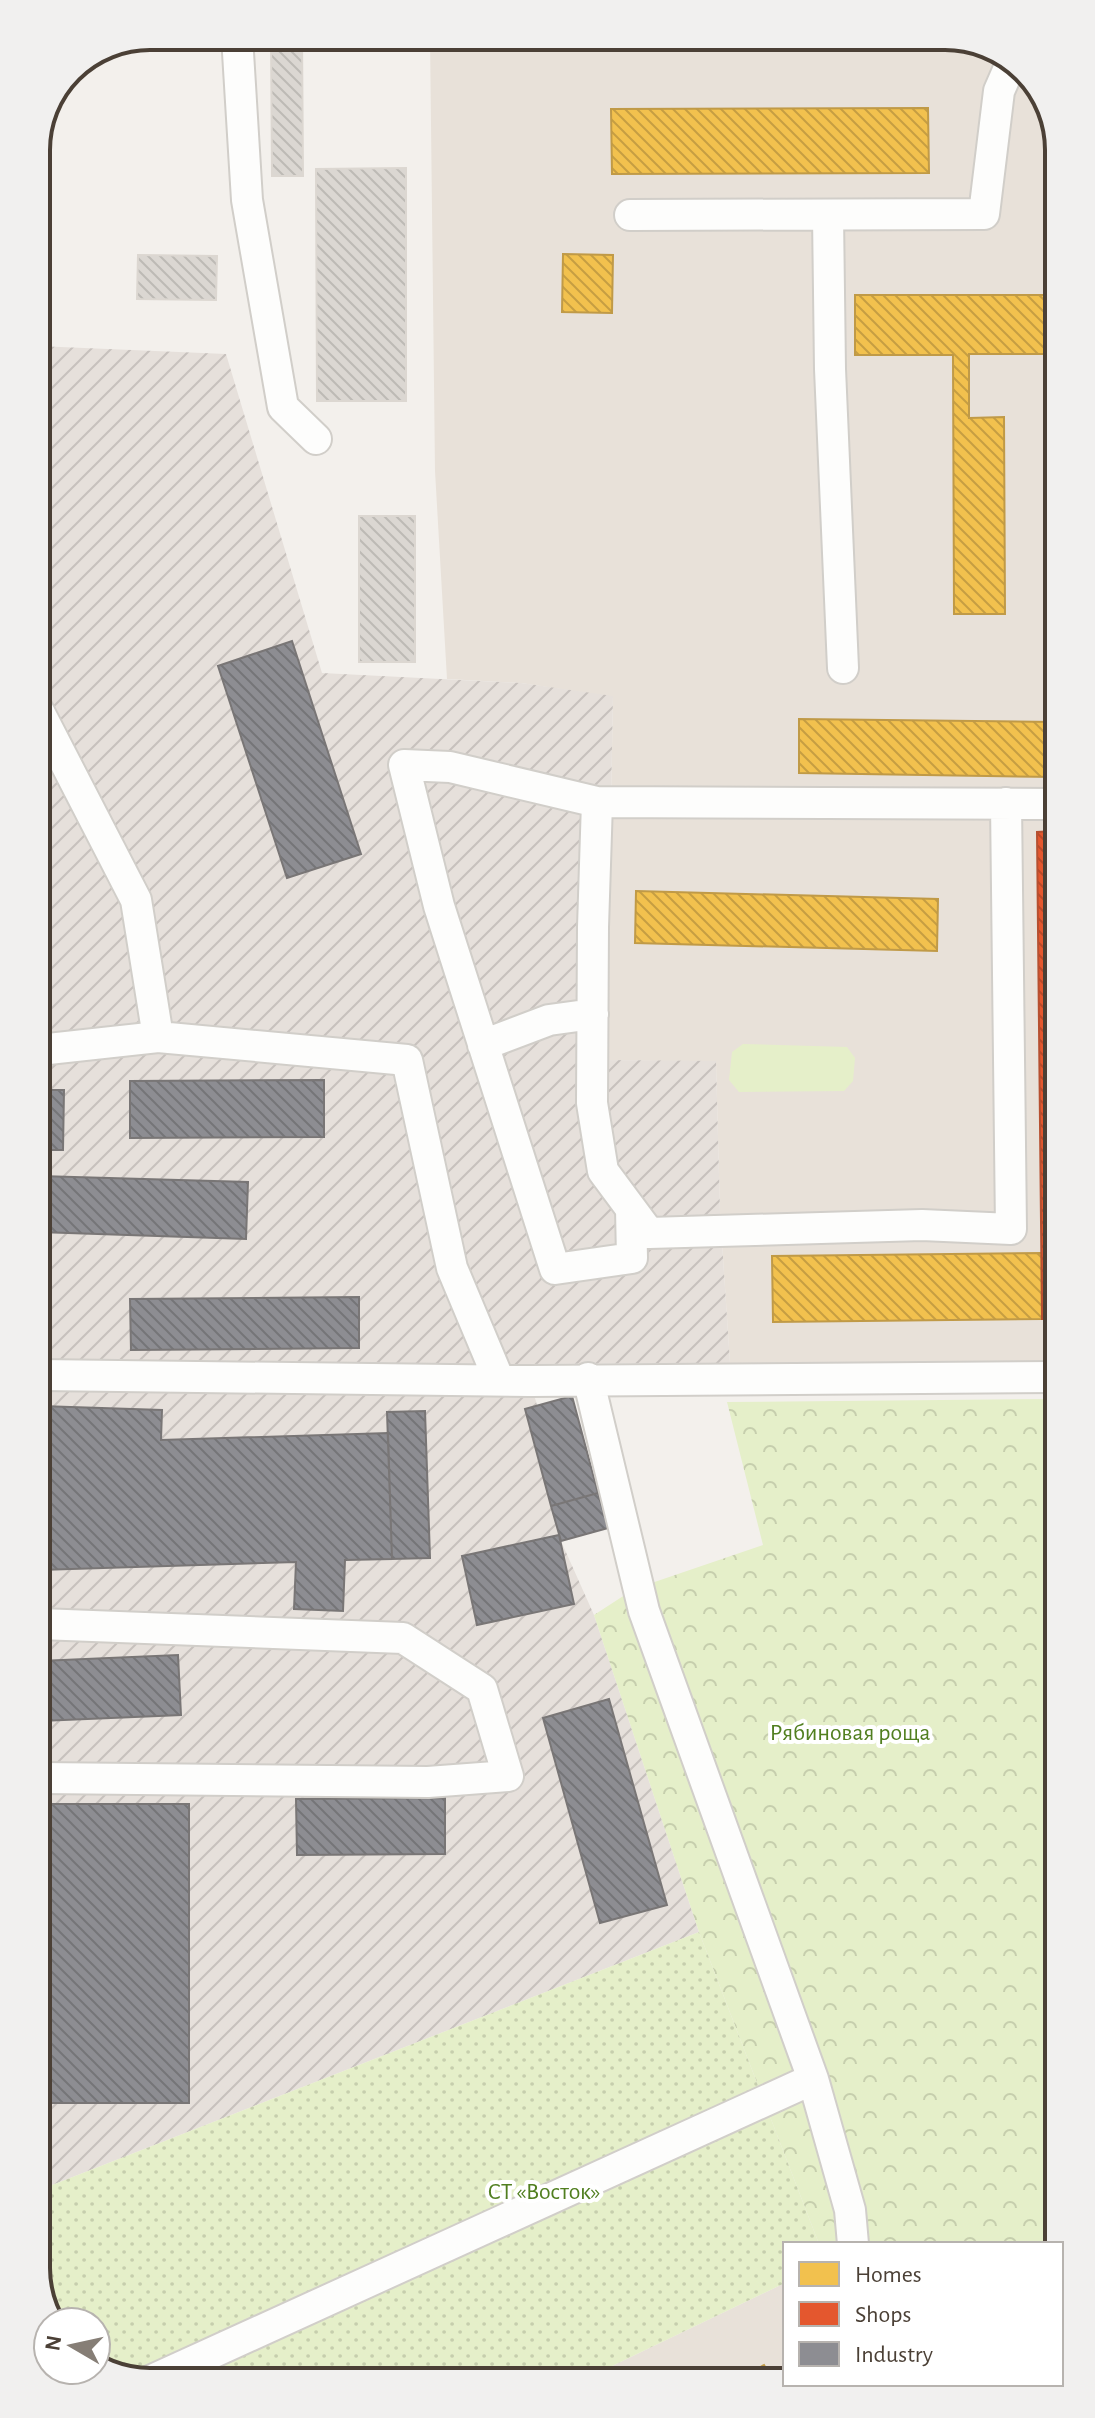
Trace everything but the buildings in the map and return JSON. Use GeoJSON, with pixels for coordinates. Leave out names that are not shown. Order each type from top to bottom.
{"type":"FeatureCollection","features":[{"type":"Feature","properties":{"kind":"street"},"geometry":{"type":"LineString","coordinates":[[238,50],[247,200],[283,407],[316,439]]}},
{"type":"Feature","properties":{"kind":"street"},"geometry":{"type":"LineString","coordinates":[[630,215],[984,214],[999,91],[1007,72]]}},
{"type":"Feature","properties":{"kind":"street"},"geometry":{"type":"LineString","coordinates":[[828,215],[830,369],[843,668]]}},
{"type":"Feature","properties":{"kind":"street"},"geometry":{"type":"LineString","coordinates":[[50,761],[136,900],[158,1037]]}},
{"type":"Feature","properties":{"kind":"street"},"geometry":{"type":"LineString","coordinates":[[631,1209],[632,1258],[555,1269],[439,906],[404,765],[450,767],[597,802],[1045,804]]}},
{"type":"Feature","properties":{"kind":"street"},"geometry":{"type":"LineString","coordinates":[[597,802],[592,1103],[603,1171],[649,1233],[922,1225],[1011,1229],[1006,803]]}},
{"type":"Feature","properties":{"kind":"street"},"geometry":{"type":"LineString","coordinates":[[483,1045],[549,1020],[593,1014]]}},
{"type":"Feature","properties":{"kind":"street"},"geometry":{"type":"LineString","coordinates":[[50,1049],[158,1037],[407,1060],[452,1268],[499,1380]]}},
{"type":"Feature","properties":{"kind":"street"},"geometry":{"type":"LineString","coordinates":[[50,1375],[530,1381],[588,1378],[1045,1377]]}},
{"type":"Feature","properties":{"kind":"street"},"geometry":{"type":"LineString","coordinates":[[588,1378],[644,1611],[813,2079],[850,2210],[853,2242]]}},
{"type":"Feature","properties":{"kind":"street"},"geometry":{"type":"LineString","coordinates":[[50,1624],[403,1638],[482,1689],[508,1776],[428,1782],[50,1778]]}},
{"type":"Feature","properties":{"kind":"street"},"geometry":{"type":"LineString","coordinates":[[179,2368],[813,2079]]}},
{"type":"Feature","properties":{"kind":"shaded area"},"geometry":{"type":"Polygon","coordinates":[[[430,50],[951,50],[995,63],[1016,79],[1032,100],[1040,118],[1045,150],[1045,1366],[730,1363],[720,1212],[716,1062],[606,1060],[613,697],[521,683],[447,679],[435,471],[430,50]]]}},
{"type":"Feature","properties":{"kind":"shaded area"},"geometry":{"type":"Polygon","coordinates":[[[50,347],[226,354],[322,673],[521,683],[613,696],[606,1060],[716,1061],[720,1212],[730,1363],[525,1364],[537,1405],[525,1409],[561,1541],[594,1615],[699,1932],[50,2186],[50,347]]]}},
{"type":"Feature","properties":{"kind":"shaded area"},"geometry":{"type":"Polygon","coordinates":[[[783,2284],[783,2368],[608,2368],[783,2284]]]}},
{"type":"Feature","properties":{"kind":"green space"},"geometry":{"type":"Polygon","coordinates":[[[743,1044],[847,1047],[855,1058],[853,1081],[844,1091],[739,1092],[729,1080],[732,1052],[743,1044]]]}},
{"type":"Feature","properties":{"kind":"green space","name":"Рябиновая роща"},"geometry":{"type":"Polygon","coordinates":[[[1045,1399],[1045,2242],[818,2242],[699,1932],[594,1615],[634,1589],[763,1545],[727,1402],[1045,1399]]]}},
{"type":"Feature","properties":{"kind":"green space","name":"СТ «Восток»"},"geometry":{"type":"Polygon","coordinates":[[[699,1932],[818,2242],[783,2242],[783,2284],[608,2368],[143,2368],[124,2365],[112,2360],[112,2306],[57,2306],[50,2268],[50,2186],[699,1932]]]}}]}
